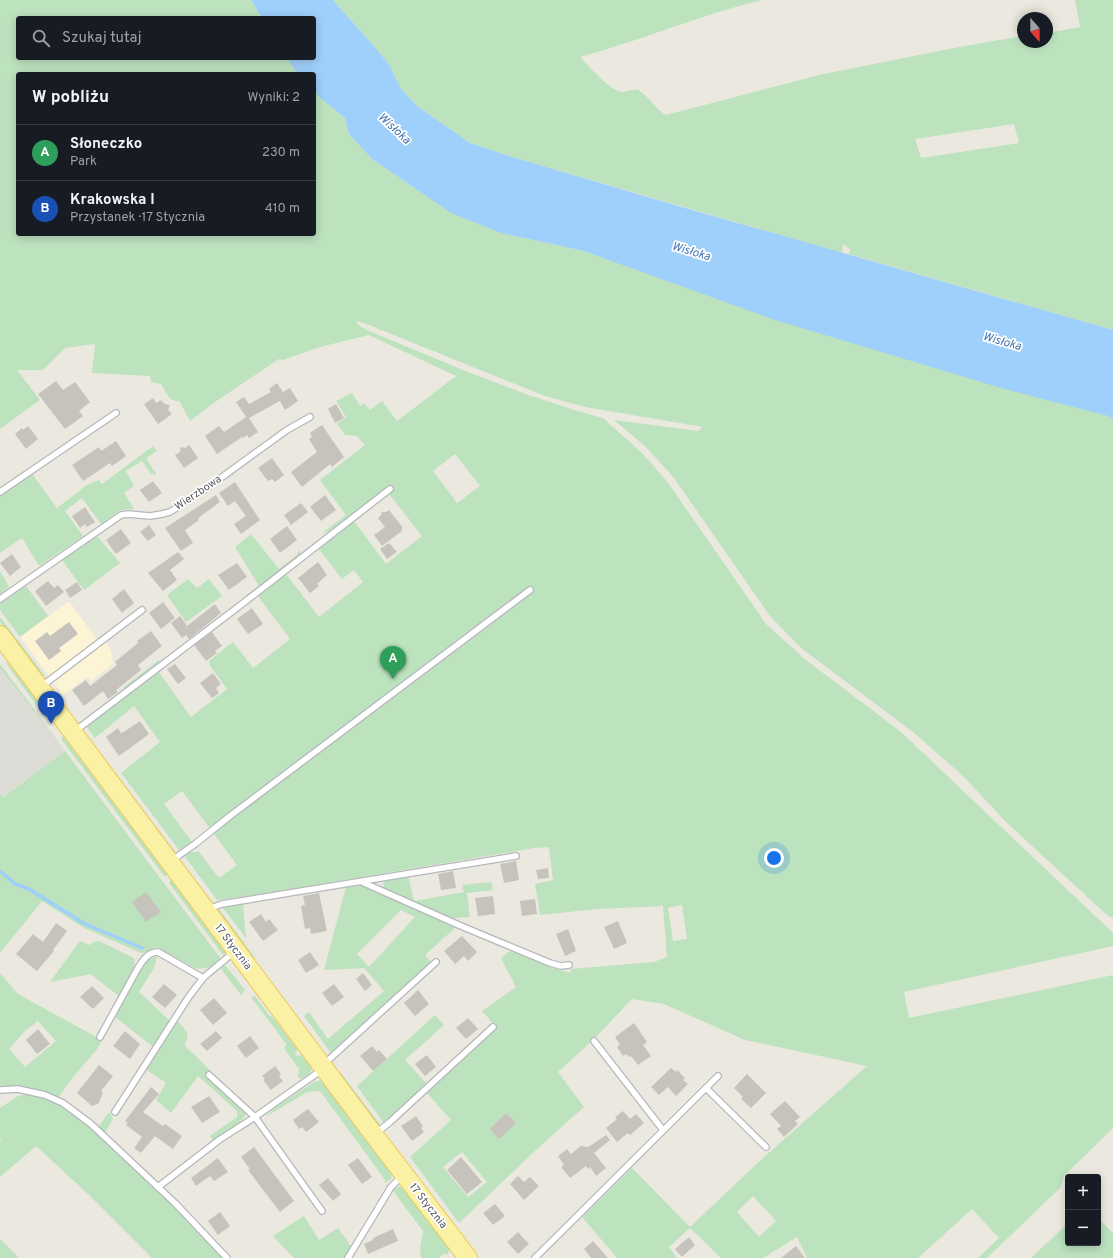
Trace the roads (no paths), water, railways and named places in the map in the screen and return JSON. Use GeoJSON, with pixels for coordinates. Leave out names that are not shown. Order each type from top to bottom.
{"type":"FeatureCollection","features":[{"type":"Feature","properties":{"kind":"main road","name":"17 Stycznia"},"geometry":{"type":"LineString","coordinates":[[0,634],[235,950],[468,1258]]}},
{"type":"Feature","properties":{"kind":"lane"},"geometry":{"type":"LineString","coordinates":[[0,492],[116,412]]}},
{"type":"Feature","properties":{"kind":"lane","name":"Wierzbowa"},"geometry":{"type":"LineString","coordinates":[[0,599],[122,515],[156,516],[170,512],[179,507],[288,430],[310,417]]}},
{"type":"Feature","properties":{"kind":"lane"},"geometry":{"type":"LineString","coordinates":[[73,732],[242,604],[390,489]]}},
{"type":"Feature","properties":{"kind":"lane"},"geometry":{"type":"LineString","coordinates":[[170,862],[530,590]]}},
{"type":"Feature","properties":{"kind":"lane"},"geometry":{"type":"LineString","coordinates":[[40,687],[142,610]]}},
{"type":"Feature","properties":{"kind":"lane"},"geometry":{"type":"LineString","coordinates":[[206,910],[222,904],[516,856]]}},
{"type":"Feature","properties":{"kind":"lane"},"geometry":{"type":"LineString","coordinates":[[361,882],[550,963],[561,966],[569,966]]}},
{"type":"Feature","properties":{"kind":"lane"},"geometry":{"type":"LineString","coordinates":[[115,1112],[188,998],[203,978],[235,950]]}},
{"type":"Feature","properties":{"kind":"lane"},"geometry":{"type":"LineString","coordinates":[[100,1037],[138,968],[150,954],[158,952],[203,978]]}},
{"type":"Feature","properties":{"kind":"lane"},"geometry":{"type":"LineString","coordinates":[[158,1187],[219,1140],[255,1117],[323,1067],[436,962]]}},
{"type":"Feature","properties":{"kind":"lane"},"geometry":{"type":"LineString","coordinates":[[374,1135],[493,1027]]}},
{"type":"Feature","properties":{"kind":"lane"},"geometry":{"type":"LineString","coordinates":[[594,1041],[664,1130]]}},
{"type":"Feature","properties":{"kind":"lane"},"geometry":{"type":"LineString","coordinates":[[210,1075],[255,1117],[322,1212]]}},
{"type":"Feature","properties":{"kind":"lane"},"geometry":{"type":"LineString","coordinates":[[535,1258],[718,1076]]}},
{"type":"Feature","properties":{"kind":"lane"},"geometry":{"type":"LineString","coordinates":[[0,1090],[13,1088],[32,1091],[63,1103],[91,1124],[158,1187],[227,1258]]}},
{"type":"Feature","properties":{"kind":"lane"},"geometry":{"type":"LineString","coordinates":[[706,1088],[766,1147]]}},
{"type":"Feature","properties":{"kind":"lane"},"geometry":{"type":"LineString","coordinates":[[348,1258],[391,1188],[404,1175]]}},
{"type":"Feature","properties":{"kind":"water","name":"Wisłoka"},"geometry":{"type":"Polygon","coordinates":[[[251,0],[333,0],[379,52],[389,65],[401,89],[417,106],[470,143],[675,205],[1113,330],[1113,419],[1108,416],[1001,388],[772,319],[584,251],[501,233],[451,213],[372,159],[349,134],[345,118],[318,96],[316,92],[316,72],[296,72],[288,60],[316,60],[316,16],[261,16],[251,0]]]}},
{"type":"Feature","properties":{"kind":"waterway"},"geometry":{"type":"LineString","coordinates":[[0,871],[15,884],[29,889],[85,924],[142,948]]}},
{"type":"Feature","properties":{"kind":"place","name":"Słoneczko"},"geometry":{"type":"Point","coordinates":[393,679]}},
{"type":"Feature","properties":{"kind":"place","name":"Krakowska I"},"geometry":{"type":"Point","coordinates":[51,724]}}]}
